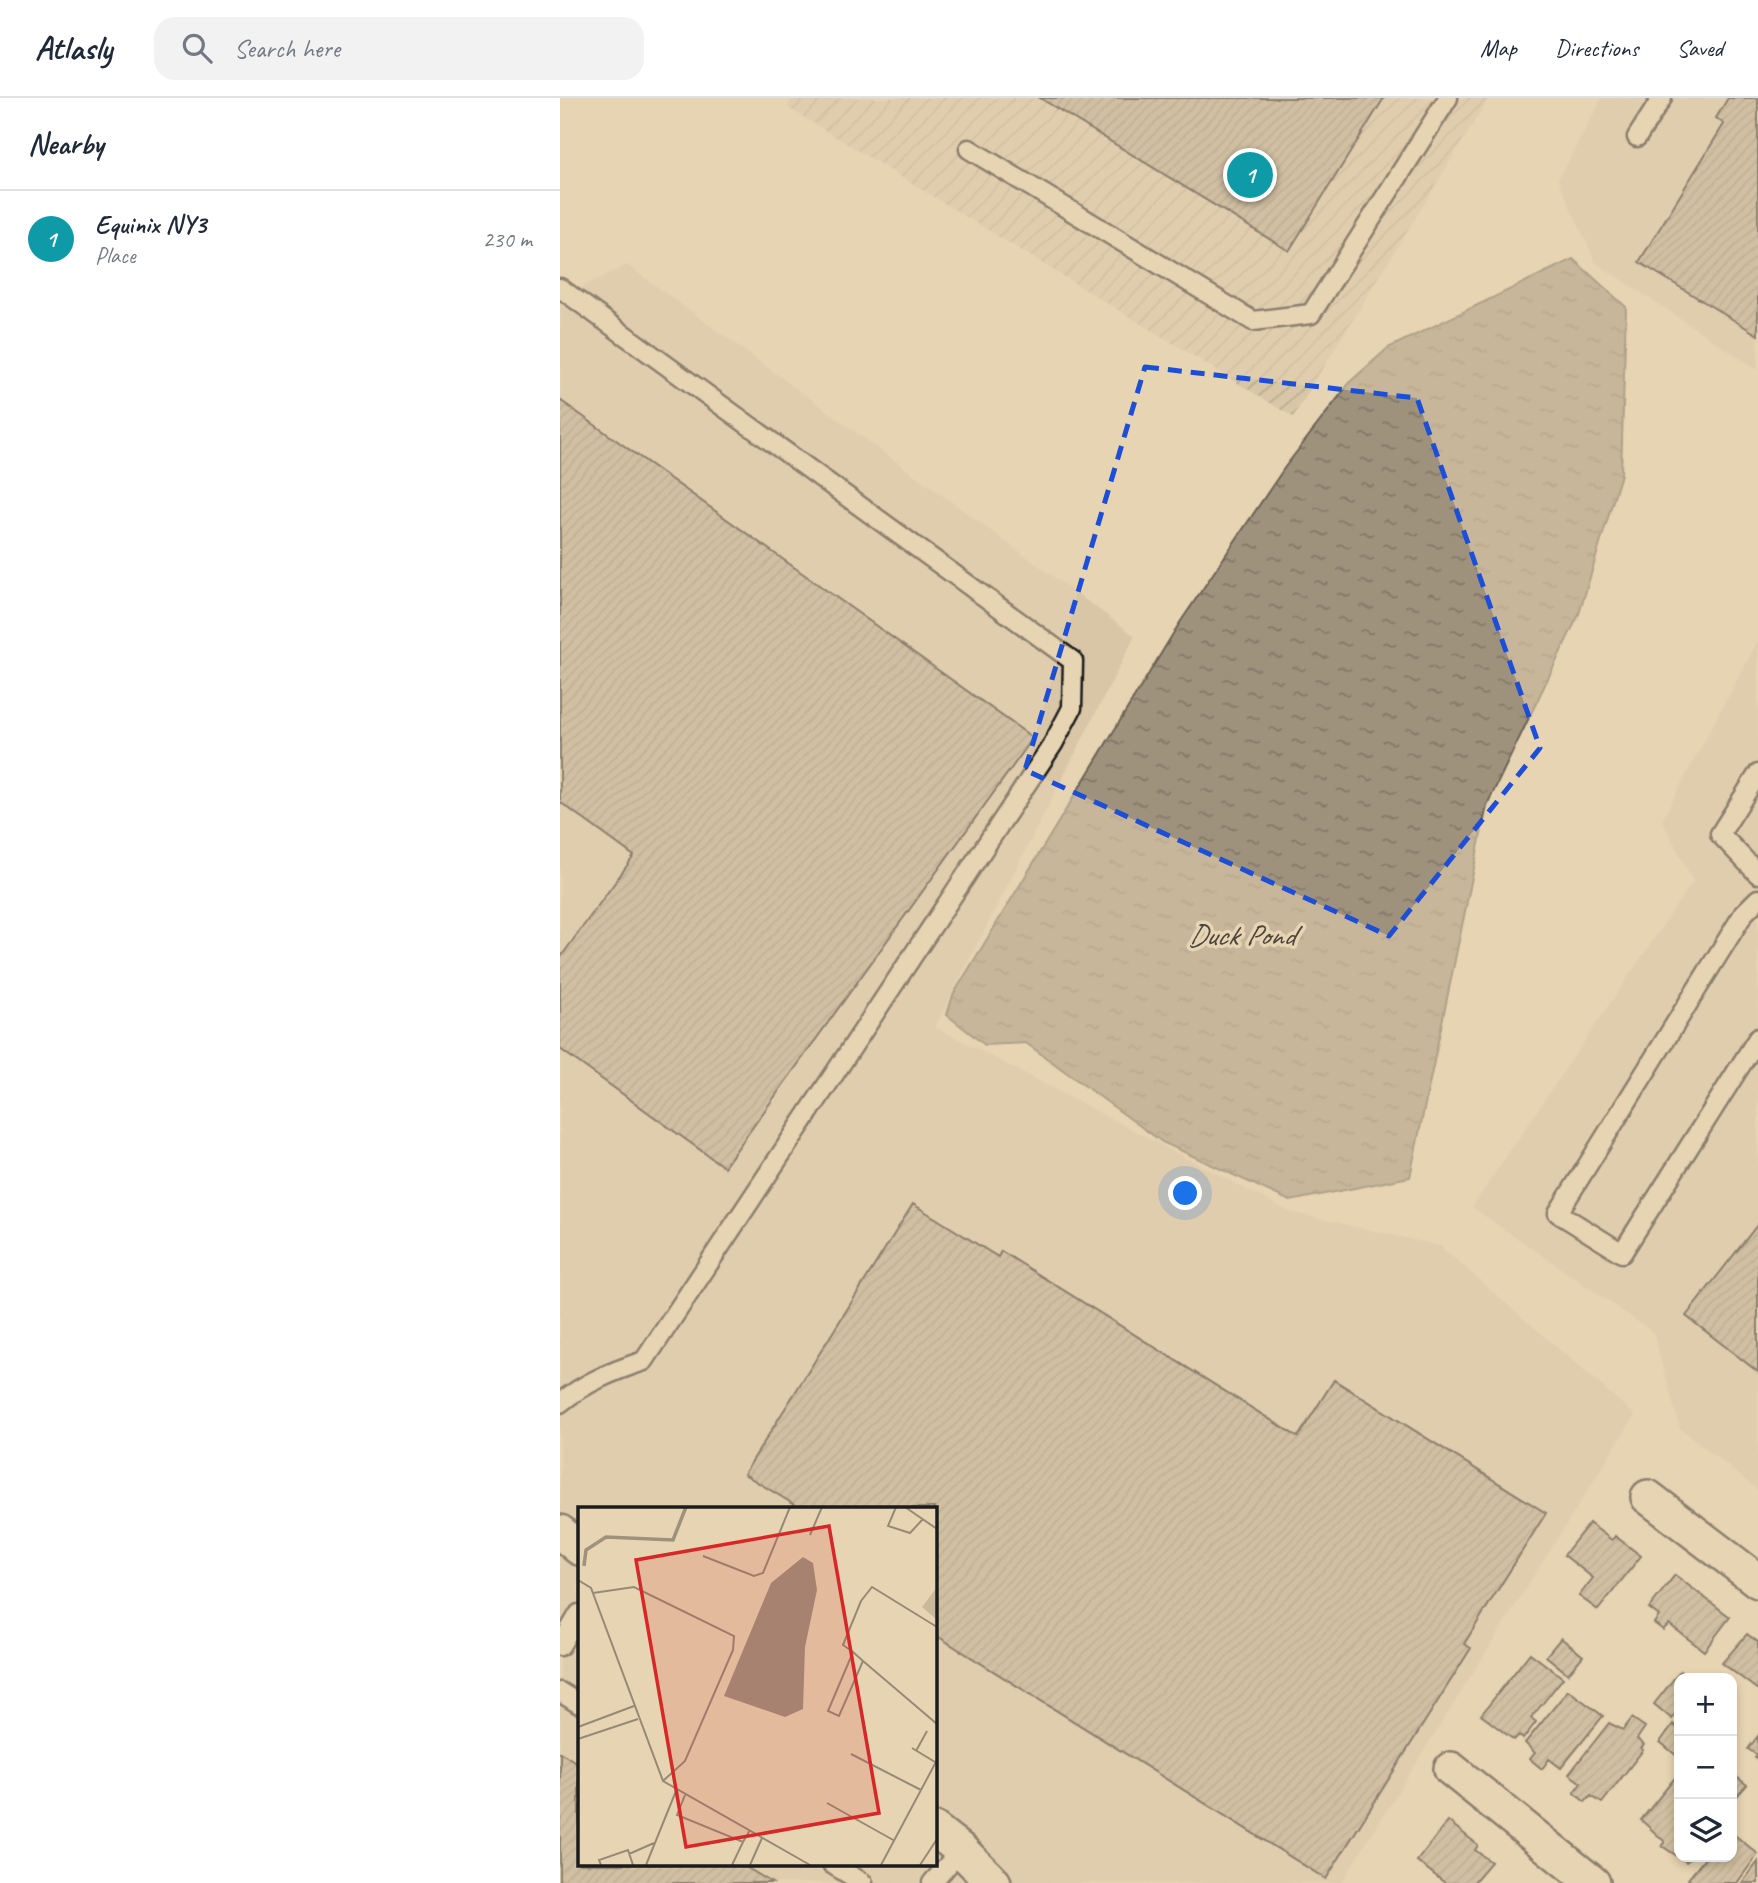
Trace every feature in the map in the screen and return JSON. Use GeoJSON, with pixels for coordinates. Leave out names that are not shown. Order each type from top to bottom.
{"type":"FeatureCollection","features":[{"type":"Feature","properties":{"kind":"street"},"geometry":{"type":"LineString","coordinates":[[1648,1497],[1758,1581]]}},
{"type":"Feature","properties":{"kind":"street"},"geometry":{"type":"LineString","coordinates":[[560,1532],[578,1547]]}},
{"type":"Feature","properties":{"kind":"street"},"geometry":{"type":"LineString","coordinates":[[1451,1769],[1593,1883]]}},
{"type":"Feature","properties":{"kind":"street"},"geometry":{"type":"LineString","coordinates":[[936,1831],[961,1850],[994,1883]]}},
{"type":"Feature","properties":{"kind":"lane"},"geometry":{"type":"LineString","coordinates":[[969,149],[1253,321],[1311,314],[1448,98]]}},
{"type":"Feature","properties":{"kind":"lane"},"geometry":{"type":"LineString","coordinates":[[1637,137],[1662,98]]}},
{"type":"Feature","properties":{"kind":"lane"},"geometry":{"type":"LineString","coordinates":[[560,288],[1073,661],[1072,708],[1053,744],[644,1361],[609,1372],[575,1391],[560,1403]]}},
{"type":"Feature","properties":{"kind":"lane"},"geometry":{"type":"LineString","coordinates":[[1758,774],[1720,834],[1758,874]]}},
{"type":"Feature","properties":{"kind":"lane"},"geometry":{"type":"LineString","coordinates":[[1758,899],[1744,913],[1558,1213],[1622,1254],[1758,1038]]}},
{"type":"Feature","properties":{"kind":"lane"},"geometry":{"type":"LineString","coordinates":[[560,1646],[578,1616]]}},
{"type":"Feature","properties":{"kind":"lane"},"geometry":{"type":"LineString","coordinates":[[560,1692],[578,1703]]}},
{"type":"Feature","properties":{"kind":"lane"},"geometry":{"type":"LineString","coordinates":[[932,1883],[961,1850]]}},
{"type":"Feature","properties":{"kind":"lane"},"geometry":{"type":"LineString","coordinates":[[835,1866],[863,1883]]}},
{"type":"Feature","properties":{"kind":"highlighted area"},"geometry":{"type":"Polygon","coordinates":[[[1145,367],[1417,398],[1540,748],[1389,936],[1025,770],[1145,367]]]}},
{"type":"Feature","properties":{"kind":"shaded area"},"geometry":{"type":"Polygon","coordinates":[[[793,98],[1489,98],[1293,417],[787,107],[793,98]]]}},
{"type":"Feature","properties":{"kind":"shaded area"},"geometry":{"type":"Polygon","coordinates":[[[1602,98],[1758,98],[1758,370],[1596,263],[1558,180],[1602,98]]]}},
{"type":"Feature","properties":{"kind":"shaded area"},"geometry":{"type":"Polygon","coordinates":[[[627,265],[1135,636],[935,1027],[1290,1212],[1440,1246],[1635,1415],[1341,1883],[560,1883],[560,298],[627,265]]]}},
{"type":"Feature","properties":{"kind":"shaded area"},"geometry":{"type":"Polygon","coordinates":[[[1758,641],[1758,1490],[1680,1428],[1653,1332],[1472,1207],[1693,881],[1662,820],[1758,641]]]}},
{"type":"Feature","properties":{"kind":"water","name":"Duck Pond"},"geometry":{"type":"Polygon","coordinates":[[[1573,259],[1626,307],[1621,474],[1579,614],[1487,805],[1410,1177],[1290,1201],[1162,1142],[1026,1043],[985,1045],[947,1015],[953,995],[1179,624],[1285,467],[1351,381],[1388,348],[1573,259]]]}},
{"type":"Feature","properties":{"kind":"building"},"geometry":{"type":"Polygon","coordinates":[[[1040,98],[1384,98],[1289,251],[1040,98]]]}},
{"type":"Feature","properties":{"kind":"building"},"geometry":{"type":"Polygon","coordinates":[[[1728,98],[1758,98],[1758,335],[1639,262],[1724,124],[1716,118],[1728,98]]]}},
{"type":"Feature","properties":{"kind":"building"},"geometry":{"type":"Polygon","coordinates":[[[560,400],[1033,738],[724,1167],[560,1049],[560,958],[634,856],[560,802],[560,400]]]}},
{"type":"Feature","properties":{"kind":"building"},"geometry":{"type":"Polygon","coordinates":[[[913,1204],[998,1257],[1001,1251],[1298,1437],[1334,1380],[1546,1513],[1464,1644],[1471,1648],[1326,1879],[936,1635],[936,1507],[798,1507],[744,1474],[913,1204]]]}},
{"type":"Feature","properties":{"kind":"building"},"geometry":{"type":"Polygon","coordinates":[[[1758,1224],[1758,1372],[1686,1316],[1758,1224]]]}},
{"type":"Feature","properties":{"kind":"building"},"geometry":{"type":"Polygon","coordinates":[[[1589,1523],[1612,1540],[1615,1536],[1641,1556],[1598,1610],[1579,1596],[1593,1578],[1564,1555],[1589,1523]]]}},
{"type":"Feature","properties":{"kind":"building"},"geometry":{"type":"Polygon","coordinates":[[[1675,1575],[1730,1617],[1704,1651],[1669,1624],[1663,1630],[1654,1623],[1659,1616],[1649,1608],[1675,1575]]]}},
{"type":"Feature","properties":{"kind":"building"},"geometry":{"type":"Polygon","coordinates":[[[1747,1634],[1758,1642],[1758,1690],[1737,1673],[1722,1663],[1747,1634]]]}},
{"type":"Feature","properties":{"kind":"building"},"geometry":{"type":"Polygon","coordinates":[[[1561,1638],[1583,1656],[1568,1674],[1546,1656],[1561,1638]]]}},
{"type":"Feature","properties":{"kind":"building"},"geometry":{"type":"Polygon","coordinates":[[[1530,1653],[1563,1678],[1531,1718],[1536,1722],[1523,1739],[1519,1735],[1514,1740],[1481,1715],[1530,1653]]]}},
{"type":"Feature","properties":{"kind":"building"},"geometry":{"type":"Polygon","coordinates":[[[1674,1679],[1672,1719],[1654,1704],[1674,1679]]]}},
{"type":"Feature","properties":{"kind":"building"},"geometry":{"type":"Polygon","coordinates":[[[1568,1690],[1603,1716],[1561,1768],[1549,1759],[1542,1769],[1530,1759],[1535,1753],[1525,1743],[1568,1690]]]}},
{"type":"Feature","properties":{"kind":"building"},"geometry":{"type":"Polygon","coordinates":[[[1632,1718],[1645,1727],[1637,1739],[1644,1745],[1641,1749],[1643,1750],[1602,1803],[1591,1796],[1585,1802],[1574,1793],[1581,1783],[1569,1774],[1609,1723],[1623,1730],[1632,1718]]]}},
{"type":"Feature","properties":{"kind":"building"},"geometry":{"type":"Polygon","coordinates":[[[1673,1724],[1674,1754],[1660,1742],[1673,1724]]]}},
{"type":"Feature","properties":{"kind":"building"},"geometry":{"type":"Polygon","coordinates":[[[1758,1736],[1758,1760],[1755,1758],[1757,1755],[1748,1749],[1758,1736]]]}},
{"type":"Feature","properties":{"kind":"building"},"geometry":{"type":"Polygon","coordinates":[[[560,1752],[578,1763],[578,1866],[744,1866],[772,1883],[560,1883],[560,1752]]]}},
{"type":"Feature","properties":{"kind":"building"},"geometry":{"type":"Polygon","coordinates":[[[1737,1777],[1747,1785],[1737,1794],[1737,1777]]]}},
{"type":"Feature","properties":{"kind":"building"},"geometry":{"type":"Polygon","coordinates":[[[1674,1779],[1674,1854],[1662,1846],[1665,1842],[1641,1820],[1674,1779]]]}},
{"type":"Feature","properties":{"kind":"building"},"geometry":{"type":"Polygon","coordinates":[[[1448,1821],[1478,1845],[1475,1850],[1491,1862],[1473,1883],[1445,1883],[1417,1861],[1448,1821]]]}},
{"type":"Feature","properties":{"kind":"building"},"geometry":{"type":"Polygon","coordinates":[[[1737,1837],[1758,1854],[1737,1883],[1693,1883],[1688,1879],[1702,1862],[1737,1862],[1737,1837]]]}},
{"type":"Feature","properties":{"kind":"building"},"geometry":{"type":"Polygon","coordinates":[[[1758,1862],[1758,1883],[1742,1883],[1758,1862]]]}},
{"type":"Feature","properties":{"kind":"place","name":"Equinix NY3"},"geometry":{"type":"Point","coordinates":[1250,175]}}]}
